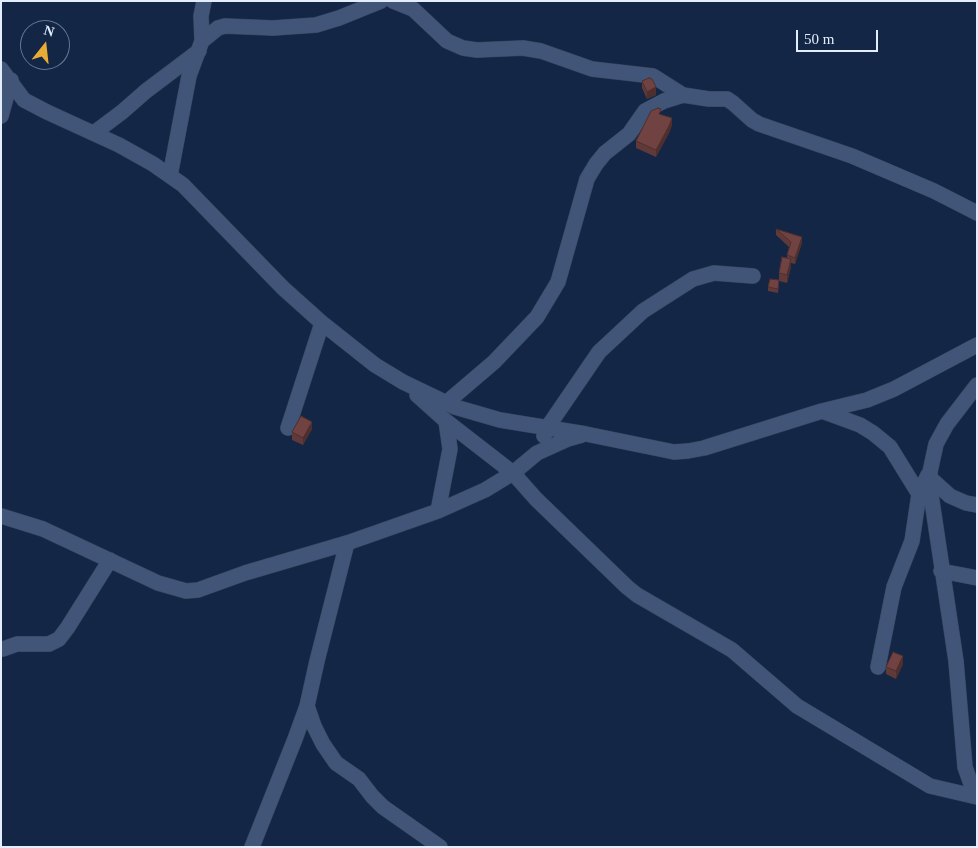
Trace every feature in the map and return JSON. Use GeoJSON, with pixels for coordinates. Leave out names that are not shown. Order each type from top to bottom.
{"type":"FeatureCollection","features":[{"type":"Feature","properties":{"kind":"street"},"geometry":{"type":"LineString","coordinates":[[170,176],[189,76],[200,46],[201,16],[204,1]]}},
{"type":"Feature","properties":{"kind":"street"},"geometry":{"type":"LineString","coordinates":[[94,133],[122,112],[200,46],[218,28],[224,26],[273,28],[316,25],[381,1]]}},
{"type":"Feature","properties":{"kind":"street"},"geometry":{"type":"LineString","coordinates":[[393,1],[413,10],[447,42],[463,48],[477,50],[522,48],[541,51],[592,70],[653,76],[683,95],[708,99],[727,99],[758,124],[792,134],[870,163],[934,191],[977,213]]}},
{"type":"Feature","properties":{"kind":"street"},"geometry":{"type":"LineString","coordinates":[[6,74],[24,100],[94,133],[153,164],[183,185],[283,288],[375,366],[446,403],[500,420],[586,434],[674,452],[688,451],[704,448],[822,411],[867,400],[894,389],[977,345]]}},
{"type":"Feature","properties":{"kind":"street"},"geometry":{"type":"LineString","coordinates":[[1,116],[6,74]]}},
{"type":"Feature","properties":{"kind":"street"},"geometry":{"type":"LineString","coordinates":[[446,403],[494,362],[537,317],[558,282],[587,179],[596,164],[605,153],[629,134],[645,111],[664,101],[683,95]]}},
{"type":"Feature","properties":{"kind":"street"},"geometry":{"type":"LineString","coordinates":[[537,453],[547,428],[599,352],[643,311],[693,279],[714,274],[753,276]]}},
{"type":"Feature","properties":{"kind":"street"},"geometry":{"type":"LineString","coordinates":[[288,428],[322,323]]}},
{"type":"Feature","properties":{"kind":"street"},"geometry":{"type":"LineString","coordinates":[[403,382],[446,421],[512,473],[627,588],[732,650],[797,706],[930,786],[977,797]]}},
{"type":"Feature","properties":{"kind":"street"},"geometry":{"type":"LineString","coordinates":[[977,385],[947,424],[936,444],[930,475],[941,572],[956,661],[960,734],[965,767],[971,784],[977,789]]}},
{"type":"Feature","properties":{"kind":"street"},"geometry":{"type":"LineString","coordinates":[[822,411],[860,425],[890,447],[919,494]]}},
{"type":"Feature","properties":{"kind":"street"},"geometry":{"type":"LineString","coordinates":[[438,510],[450,450],[446,421]]}},
{"type":"Feature","properties":{"kind":"street"},"geometry":{"type":"LineString","coordinates":[[1,516],[43,529],[158,583],[186,591],[198,590],[245,573],[347,544],[438,510],[486,490],[512,473],[537,453],[568,439],[586,434]]}},
{"type":"Feature","properties":{"kind":"street"},"geometry":{"type":"LineString","coordinates":[[878,667],[894,587],[914,536],[919,494],[930,475]]}},
{"type":"Feature","properties":{"kind":"street"},"geometry":{"type":"LineString","coordinates":[[930,475],[950,496],[966,503],[977,504]]}},
{"type":"Feature","properties":{"kind":"street"},"geometry":{"type":"LineString","coordinates":[[252,847],[296,739],[307,706],[347,544]]}},
{"type":"Feature","properties":{"kind":"street"},"geometry":{"type":"LineString","coordinates":[[3,649],[17,644],[49,644],[59,639],[68,628],[110,560]]}},
{"type":"Feature","properties":{"kind":"street"},"geometry":{"type":"LineString","coordinates":[[941,572],[977,578]]}},
{"type":"Feature","properties":{"kind":"street"},"geometry":{"type":"LineString","coordinates":[[307,706],[322,744],[336,763],[359,779],[383,807],[440,847]]}},
{"type":"Feature","properties":{"kind":"building"},"geometry":{"type":"Polygon","coordinates":[[[649,78],[652,79],[656,87],[647,92],[642,81],[649,78]]]}},
{"type":"Feature","properties":{"kind":"building"},"geometry":{"type":"Polygon","coordinates":[[[658,108],[661,109],[659,114],[672,118],[656,150],[636,141],[651,111],[658,108]]]}},
{"type":"Feature","properties":{"kind":"building"},"geometry":{"type":"Polygon","coordinates":[[[776,229],[802,237],[795,258],[787,255],[791,242],[776,229]]]}},
{"type":"Feature","properties":{"kind":"building"},"geometry":{"type":"Polygon","coordinates":[[[782,257],[791,259],[787,275],[779,273],[782,257]]]}},
{"type":"Feature","properties":{"kind":"building"},"geometry":{"type":"Polygon","coordinates":[[[770,279],[779,280],[778,289],[768,287],[770,279]]]}},
{"type":"Feature","properties":{"kind":"building"},"geometry":{"type":"Polygon","coordinates":[[[301,416],[312,422],[303,438],[292,432],[301,416]]]}},
{"type":"Feature","properties":{"kind":"building"},"geometry":{"type":"Polygon","coordinates":[[[893,652],[903,656],[896,671],[886,667],[893,652]]]}}]}
